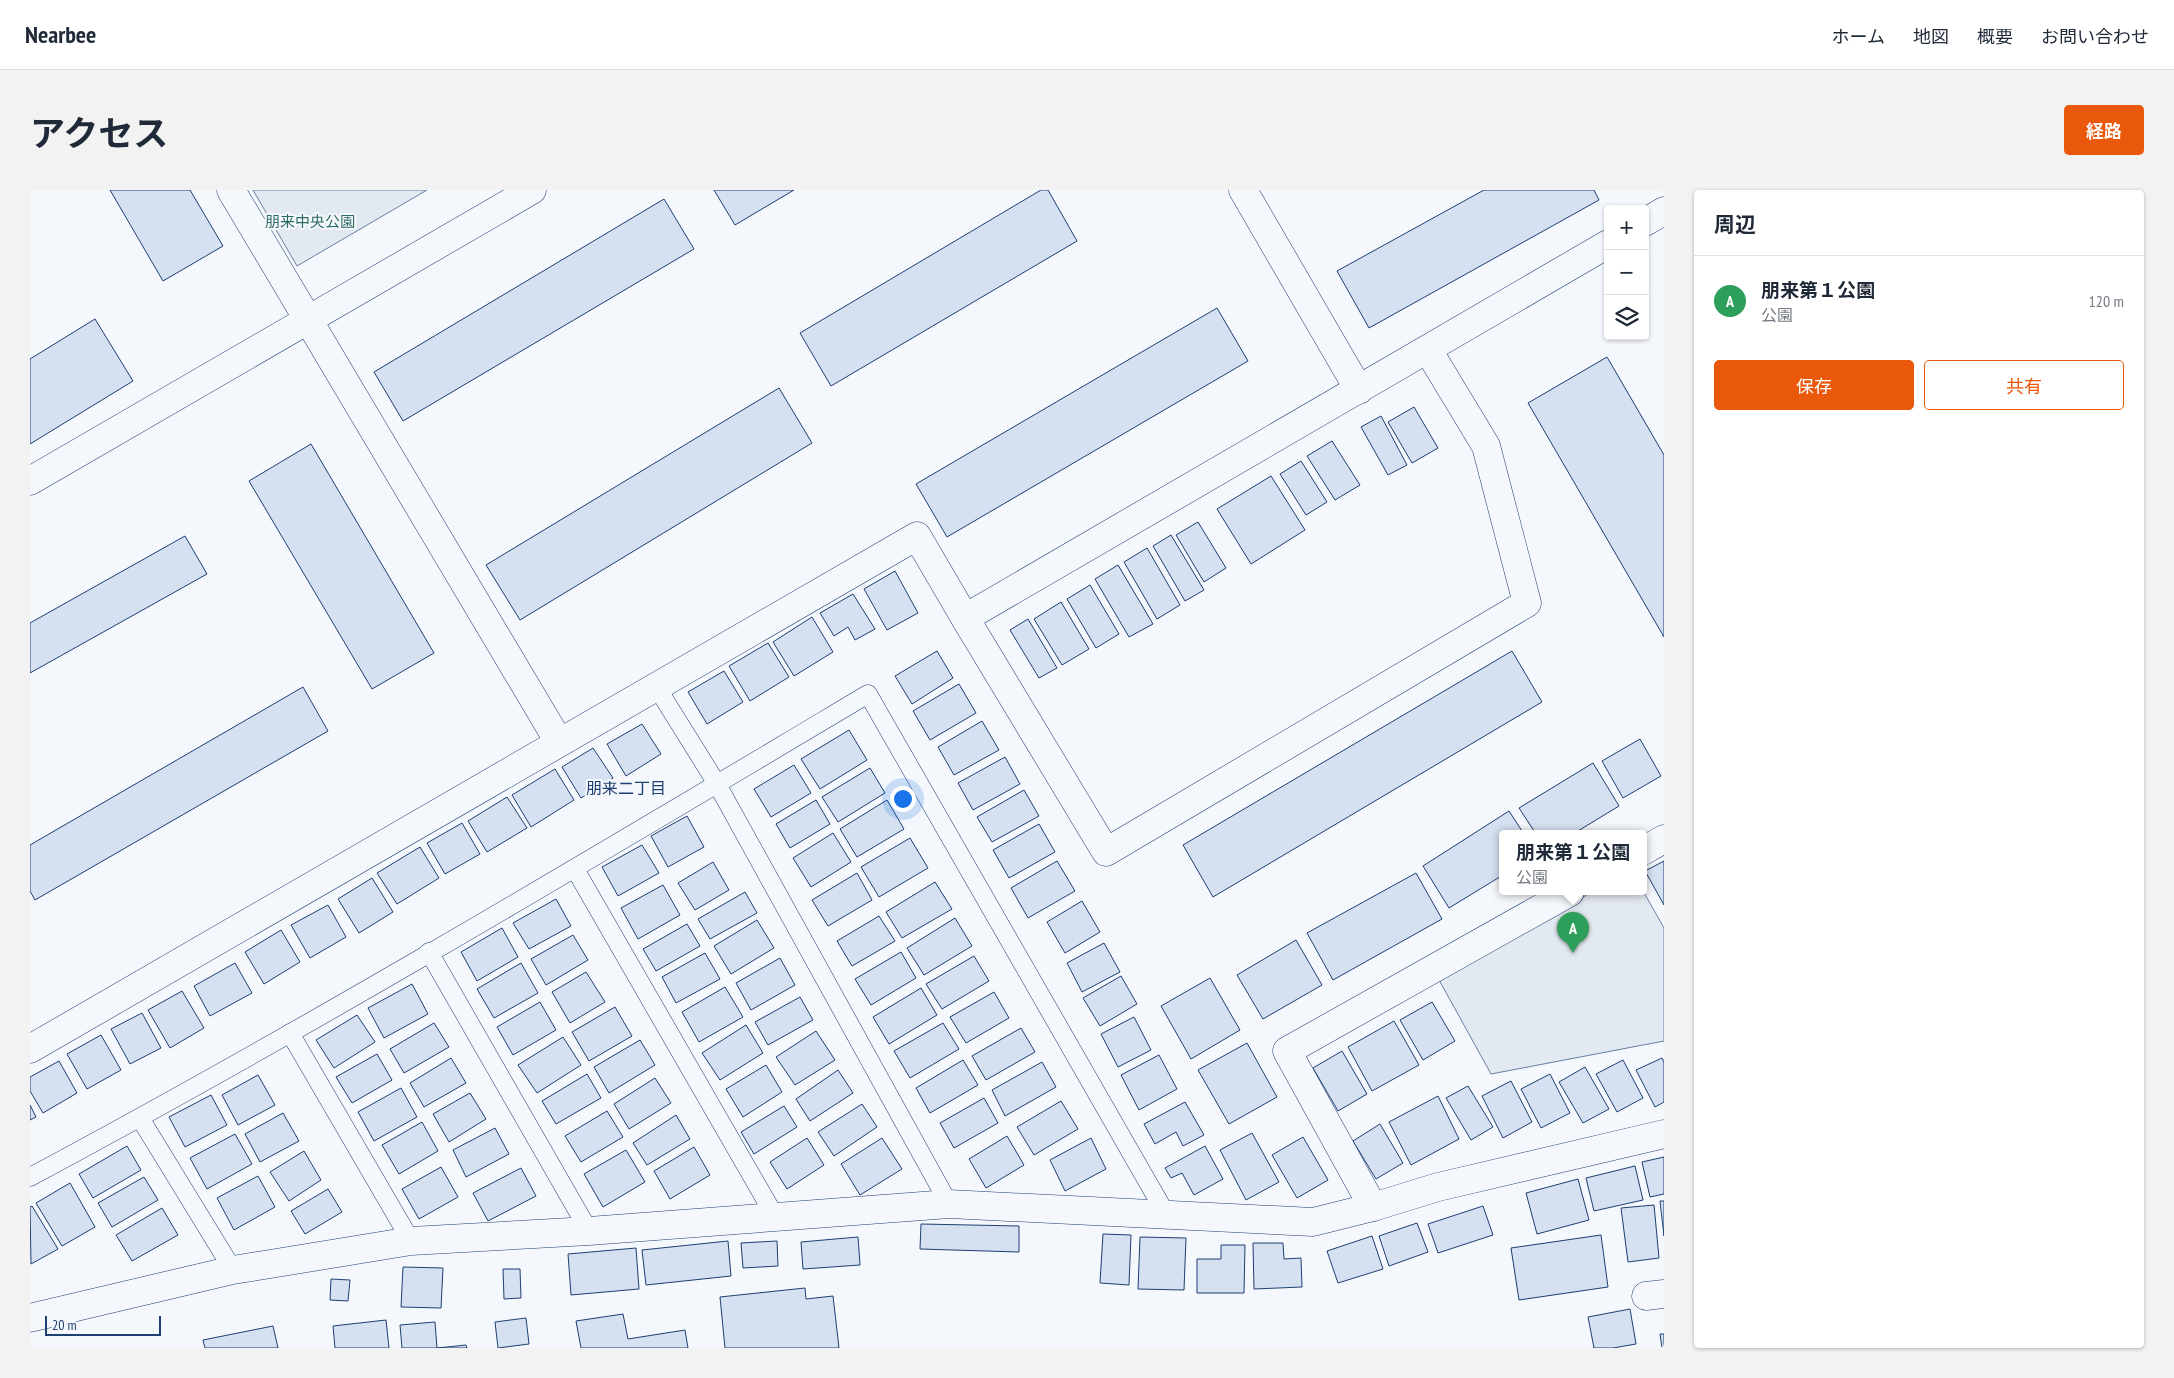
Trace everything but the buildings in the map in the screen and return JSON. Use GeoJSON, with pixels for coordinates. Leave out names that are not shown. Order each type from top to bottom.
{"type":"FeatureCollection","features":[{"type":"Feature","properties":{"kind":"street"},"geometry":{"type":"LineString","coordinates":[[232,190],[559,742]]}},
{"type":"Feature","properties":{"kind":"street"},"geometry":{"type":"LineString","coordinates":[[30,481],[532,190]]}},
{"type":"Feature","properties":{"kind":"street"},"geometry":{"type":"LineString","coordinates":[[1243,190],[1358,390]]}},
{"type":"Feature","properties":{"kind":"street"},"geometry":{"type":"LineString","coordinates":[[1649,220],[1664,212]]}},
{"type":"Feature","properties":{"kind":"street"},"geometry":{"type":"LineString","coordinates":[[965,618],[1604,246]]}},
{"type":"Feature","properties":{"kind":"street"},"geometry":{"type":"LineString","coordinates":[[30,1049],[917,536],[1106,852],[1527,602],[1486,446],[1428,350]]}},
{"type":"Feature","properties":{"kind":"street"},"geometry":{"type":"LineString","coordinates":[[1647,849],[1664,839]]}},
{"type":"Feature","properties":{"kind":"street"},"geometry":{"type":"LineString","coordinates":[[1373,1207],[1287,1051],[1565,895]]}},
{"type":"Feature","properties":{"kind":"street"},"geometry":{"type":"LineString","coordinates":[[30,1318],[233,1270],[410,1241],[589,1231],[949,1204],[1313,1222],[1373,1207],[1438,1187],[1664,1134]]}},
{"type":"Feature","properties":{"kind":"lane"},"geometry":{"type":"LineString","coordinates":[[656,686],[717,784],[949,1204]]}},
{"type":"Feature","properties":{"kind":"lane"},"geometry":{"type":"LineString","coordinates":[[30,1177],[140,1118],[575,869],[868,694],[1166,1214]]}},
{"type":"Feature","properties":{"kind":"lane"},"geometry":{"type":"LineString","coordinates":[[575,869],[776,1218]]}},
{"type":"Feature","properties":{"kind":"lane"},"geometry":{"type":"LineString","coordinates":[[429,952],[589,1231]]}},
{"type":"Feature","properties":{"kind":"lane"},"geometry":{"type":"LineString","coordinates":[[290,1033],[410,1241]]}},
{"type":"Feature","properties":{"kind":"lane"},"geometry":{"type":"LineString","coordinates":[[140,1118],[233,1270]]}},
{"type":"Feature","properties":{"kind":"green space","name":"朋来中央公園"},"geometry":{"type":"Polygon","coordinates":[[[253,190],[427,190],[297,266],[253,190]]]}},
{"type":"Feature","properties":{"kind":"green space"},"geometry":{"type":"Polygon","coordinates":[[[1587,895],[1645,895],[1664,928],[1664,1041],[1491,1074],[1438,978],[1587,895]]]}},
{"type":"Feature","properties":{"kind":"place","name":"朋来第１公園"},"geometry":{"type":"Point","coordinates":[1573,953]}},
{"type":"Feature","properties":{"kind":"district","name":"朋来二丁目"},"geometry":{"type":"Point","coordinates":[626,788]}}]}
